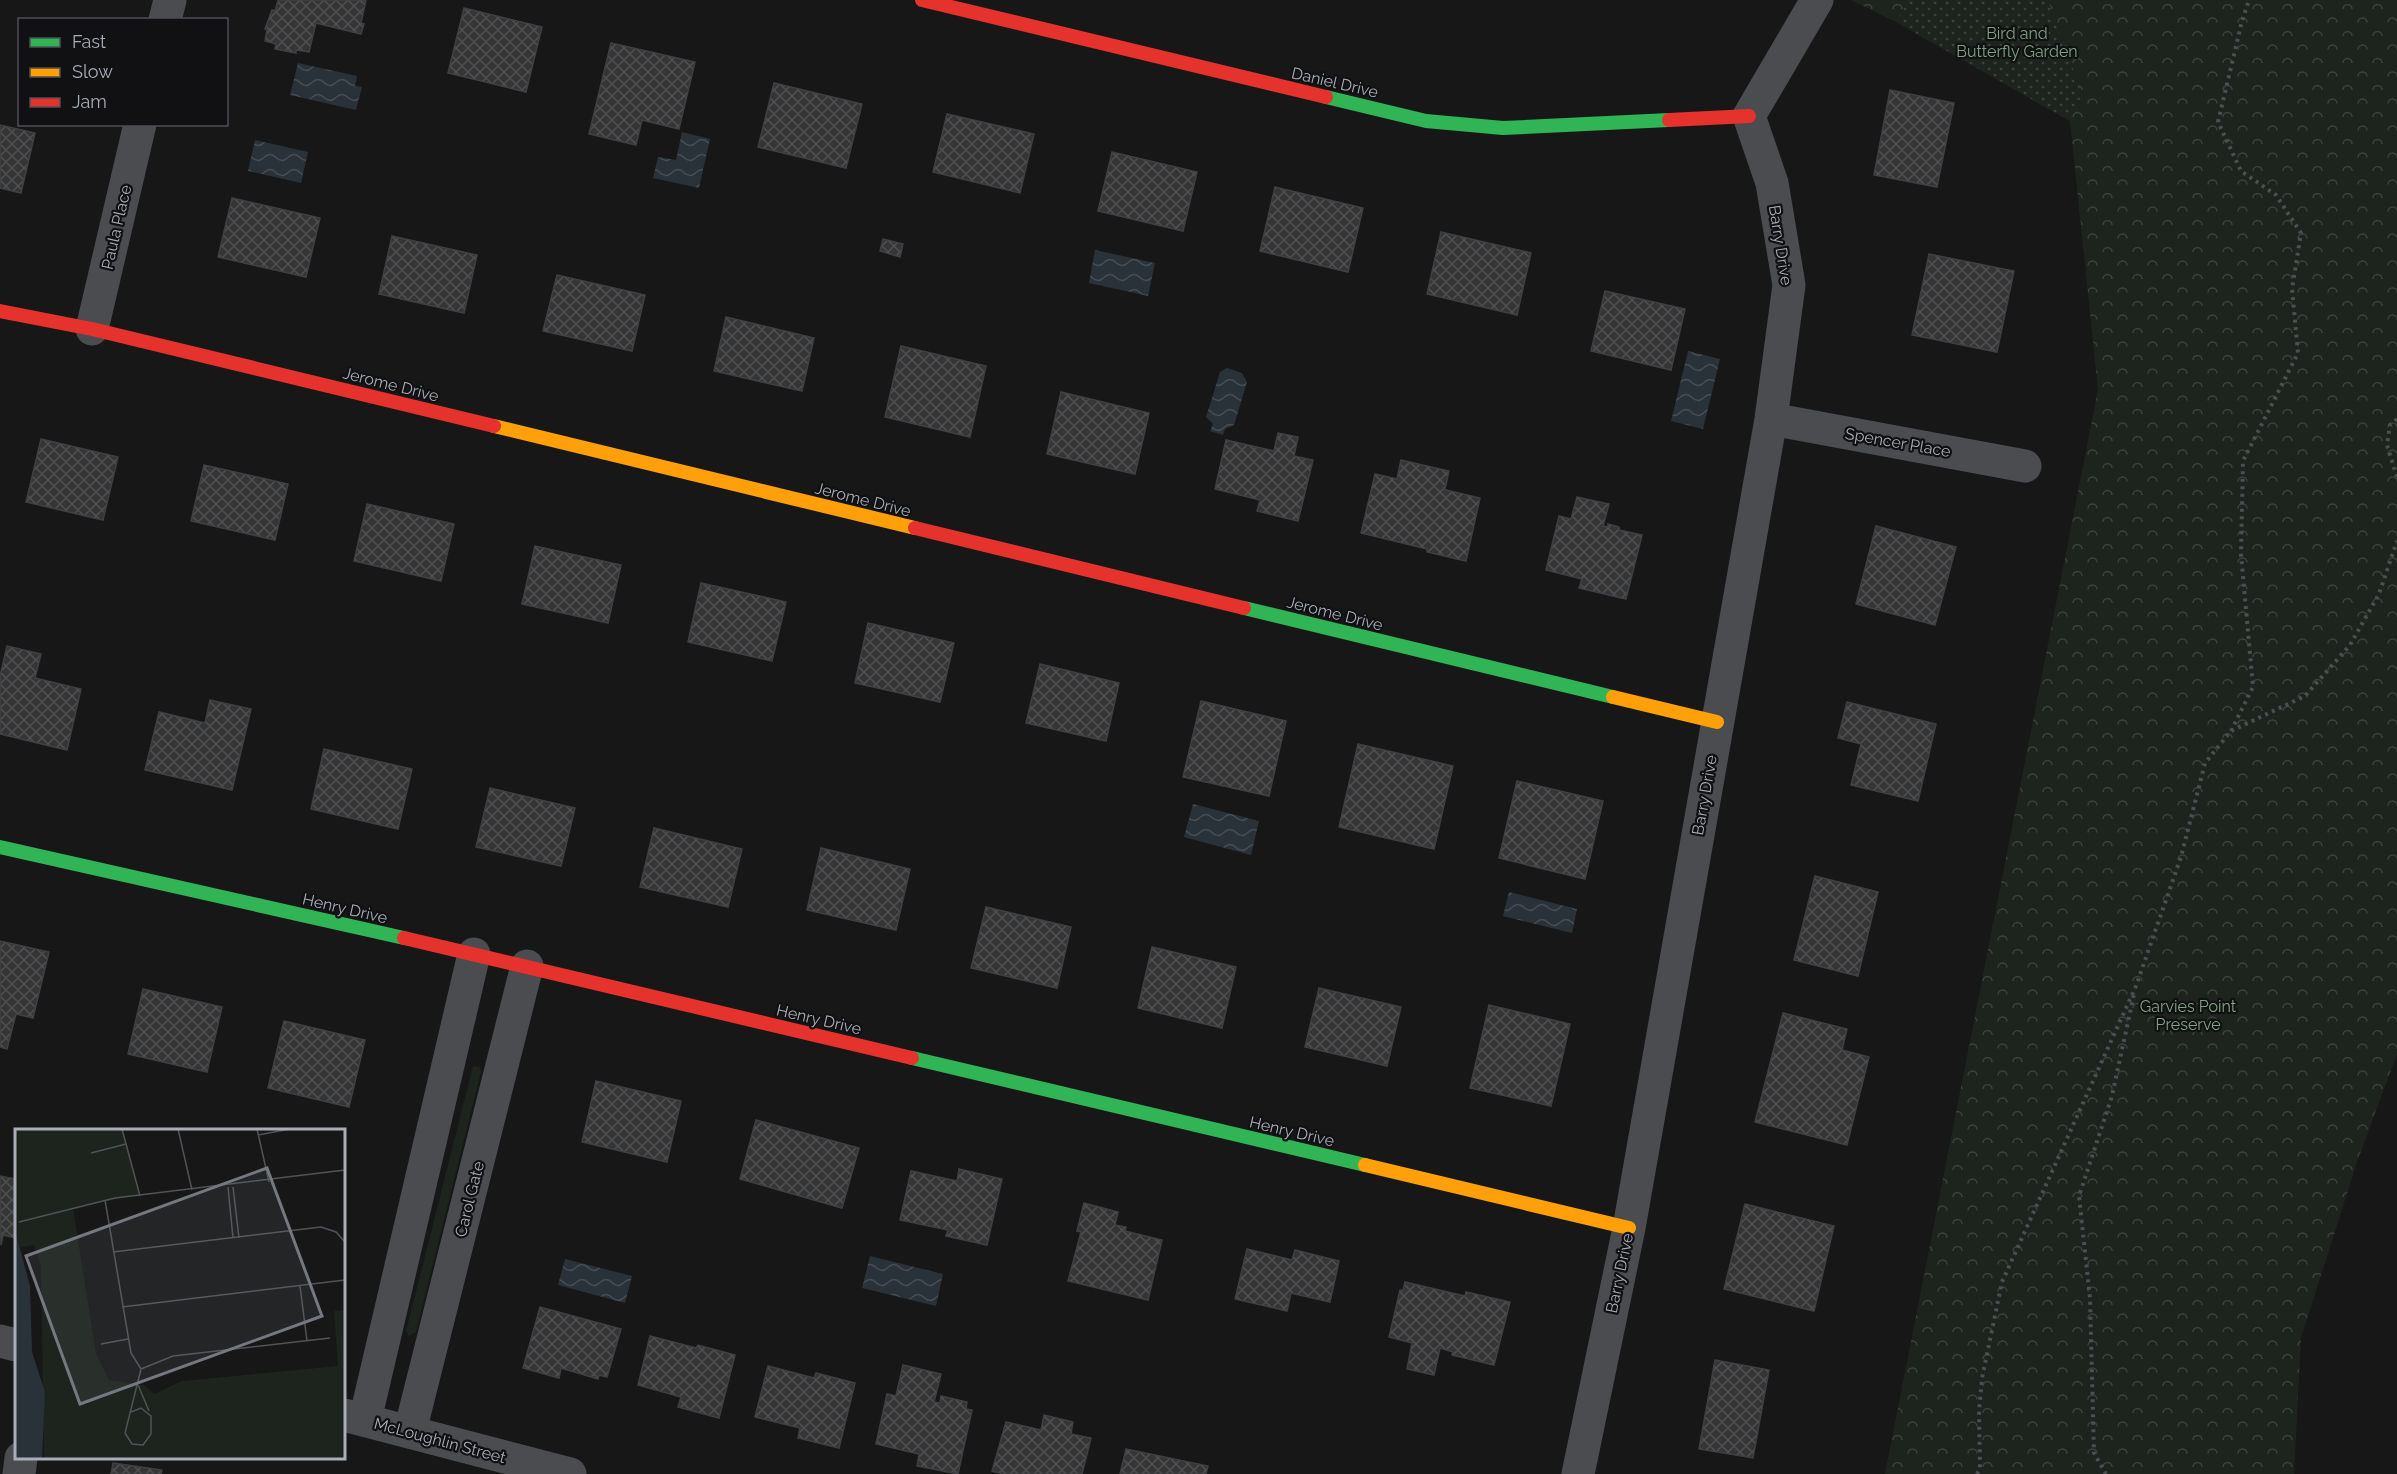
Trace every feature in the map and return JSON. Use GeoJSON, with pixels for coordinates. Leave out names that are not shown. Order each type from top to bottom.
{"type":"FeatureCollection","features":[{"type":"Feature","properties":{"kind":"street"},"geometry":{"type":"LineString","coordinates":[[166,18],[170,0]]}},
{"type":"Feature","properties":{"kind":"street","name":"Daniel Drive"},"geometry":{"type":"LineString","coordinates":[[921,0],[1426,121],[1503,128],[1749,116]]}},
{"type":"Feature","properties":{"kind":"street"},"geometry":{"type":"LineString","coordinates":[[1749,116],[1817,0]]}},
{"type":"Feature","properties":{"kind":"street","name":"Barry Drive"},"geometry":{"type":"LineString","coordinates":[[1578,1474],[1629,1228],[1771,419],[1789,285],[1772,183],[1749,116]]}},
{"type":"Feature","properties":{"kind":"street","name":"Paula Place"},"geometry":{"type":"LineString","coordinates":[[92,329],[140,126]]}},
{"type":"Feature","properties":{"kind":"street","name":"Jerome Drive"},"geometry":{"type":"LineString","coordinates":[[0,311],[92,329],[1717,722]]}},
{"type":"Feature","properties":{"kind":"street","name":"Spencer Place"},"geometry":{"type":"LineString","coordinates":[[1771,419],[2025,466]]}},
{"type":"Feature","properties":{"kind":"street","name":"Henry Drive"},"geometry":{"type":"LineString","coordinates":[[0,847],[527,966],[1629,1228]]}},
{"type":"Feature","properties":{"kind":"street"},"geometry":{"type":"LineString","coordinates":[[354,1418],[474,954]]}},
{"type":"Feature","properties":{"kind":"street","name":"Carol Gate"},"geometry":{"type":"LineString","coordinates":[[410,1431],[527,966]]}},
{"type":"Feature","properties":{"kind":"street"},"geometry":{"type":"LineString","coordinates":[[0,1341],[15,1345]]}},
{"type":"Feature","properties":{"kind":"street","name":"McLoughlin Street"},"geometry":{"type":"LineString","coordinates":[[354,1418],[570,1474]]}},
{"type":"Feature","properties":{"kind":"street"},"geometry":{"type":"LineString","coordinates":[[19,1474],[21,1459]]}},
{"type":"Feature","properties":{"kind":"path"},"geometry":{"type":"LineString","coordinates":[[1977,1474],[1980,1468],[1979,1411],[1982,1378],[2002,1282],[2136,986],[2181,857],[2205,763],[2231,731],[2253,687],[2241,554],[2243,461],[2298,353],[2292,289],[2301,233],[2276,195],[2241,171],[2218,122],[2249,0]]}},
{"type":"Feature","properties":{"kind":"path"},"geometry":{"type":"LineString","coordinates":[[2397,419],[2390,425],[2387,445],[2397,477]]}},
{"type":"Feature","properties":{"kind":"path"},"geometry":{"type":"LineString","coordinates":[[2231,731],[2305,696],[2350,645],[2379,594],[2397,541]]}},
{"type":"Feature","properties":{"kind":"path"},"geometry":{"type":"LineString","coordinates":[[2106,1474],[2094,1453],[2090,1298],[2079,1196],[2112,1096],[2136,986]]}},
{"type":"Feature","properties":{"kind":"green space","name":"Garvies Point Preserve"},"geometry":{"type":"Polygon","coordinates":[[[1851,0],[2397,0],[2397,1054],[2357,1162],[2301,1338],[2294,1474],[1885,1474],[2098,390],[2070,121],[1896,22],[1851,0]]]}},
{"type":"Feature","properties":{"kind":"green space","name":"Bird and Butterfly Garden"},"geometry":{"type":"Polygon","coordinates":[[[1908,0],[2048,0],[2082,94],[2070,121],[1896,22],[1908,0]]]}},
{"type":"Feature","properties":{"kind":"green space"},"geometry":{"type":"Polygon","coordinates":[[[473,1066],[480,1067],[481,1072],[416,1332],[409,1336],[406,1331],[473,1066]]]}},
{"type":"Feature","properties":{"kind":"water"},"geometry":{"type":"Polygon","coordinates":[[[298,63],[357,76],[355,86],[362,87],[356,110],[290,95],[298,63]]]}},
{"type":"Feature","properties":{"kind":"water"},"geometry":{"type":"Polygon","coordinates":[[[682,132],[710,139],[699,188],[653,178],[658,157],[676,160],[682,132]]]}},
{"type":"Feature","properties":{"kind":"water"},"geometry":{"type":"Polygon","coordinates":[[[255,140],[308,152],[301,183],[248,171],[255,140]]]}},
{"type":"Feature","properties":{"kind":"water"},"geometry":{"type":"Polygon","coordinates":[[[1095,250],[1155,263],[1148,296],[1089,283],[1095,250]]]}},
{"type":"Feature","properties":{"kind":"water"},"geometry":{"type":"Polygon","coordinates":[[[1688,351],[1720,359],[1703,429],[1671,421],[1688,351]]]}},
{"type":"Feature","properties":{"kind":"water"},"geometry":{"type":"Polygon","coordinates":[[[1227,368],[1242,373],[1247,382],[1234,425],[1225,429],[1223,435],[1210,431],[1213,424],[1206,417],[1220,372],[1227,368]]]}},
{"type":"Feature","properties":{"kind":"water"},"geometry":{"type":"Polygon","coordinates":[[[1193,804],[1259,821],[1251,855],[1184,837],[1193,804]]]}},
{"type":"Feature","properties":{"kind":"water"},"geometry":{"type":"Polygon","coordinates":[[[1509,892],[1577,909],[1572,933],[1503,916],[1509,892]]]}},
{"type":"Feature","properties":{"kind":"water"},"geometry":{"type":"Polygon","coordinates":[[[870,1256],[943,1274],[936,1306],[862,1288],[870,1256]]]}},
{"type":"Feature","properties":{"kind":"water"},"geometry":{"type":"Polygon","coordinates":[[[565,1259],[632,1276],[625,1303],[558,1285],[565,1259]]]}},
{"type":"Feature","properties":{"kind":"building"},"geometry":{"type":"Polygon","coordinates":[[[278,0],[366,0],[361,34],[316,23],[309,52],[296,50],[296,53],[275,49],[276,44],[265,41],[267,30],[265,29],[278,0]]]}},
{"type":"Feature","properties":{"kind":"building"},"geometry":{"type":"Polygon","coordinates":[[[464,8],[542,27],[526,92],[448,73],[464,8]]]}},
{"type":"Feature","properties":{"kind":"building"},"geometry":{"type":"Polygon","coordinates":[[[611,43],[695,62],[679,129],[642,120],[636,145],[589,134],[611,43]]]}},
{"type":"Feature","properties":{"kind":"building"},"geometry":{"type":"Polygon","coordinates":[[[774,83],[862,104],[846,168],[758,147],[774,83]]]}},
{"type":"Feature","properties":{"kind":"building"},"geometry":{"type":"Polygon","coordinates":[[[1890,90],[1954,103],[1937,187],[1874,175],[1890,90]]]}},
{"type":"Feature","properties":{"kind":"building"},"geometry":{"type":"Polygon","coordinates":[[[947,114],[1034,134],[1020,193],[933,172],[947,114]]]}},
{"type":"Feature","properties":{"kind":"building"},"geometry":{"type":"Polygon","coordinates":[[[0,125],[35,133],[21,193],[0,188],[0,125]]]}},
{"type":"Feature","properties":{"kind":"building"},"geometry":{"type":"Polygon","coordinates":[[[1112,152],[1197,172],[1183,231],[1098,211],[1112,152]]]}},
{"type":"Feature","properties":{"kind":"building"},"geometry":{"type":"Polygon","coordinates":[[[1275,187],[1363,208],[1348,272],[1260,251],[1275,187]]]}},
{"type":"Feature","properties":{"kind":"building"},"geometry":{"type":"Polygon","coordinates":[[[232,198],[320,218],[306,277],[218,257],[232,198]]]}},
{"type":"Feature","properties":{"kind":"building"},"geometry":{"type":"Polygon","coordinates":[[[1441,232],[1531,253],[1517,315],[1427,294],[1441,232]]]}},
{"type":"Feature","properties":{"kind":"building"},"geometry":{"type":"Polygon","coordinates":[[[392,236],[477,255],[464,313],[379,294],[392,236]]]}},
{"type":"Feature","properties":{"kind":"building"},"geometry":{"type":"Polygon","coordinates":[[[883,239],[903,244],[900,257],[880,251],[883,239]]]}},
{"type":"Feature","properties":{"kind":"building"},"geometry":{"type":"Polygon","coordinates":[[[1929,254],[2014,271],[1997,352],[1912,335],[1929,254]]]}},
{"type":"Feature","properties":{"kind":"building"},"geometry":{"type":"Polygon","coordinates":[[[557,275],[645,295],[632,351],[543,331],[557,275]]]}},
{"type":"Feature","properties":{"kind":"building"},"geometry":{"type":"Polygon","coordinates":[[[1605,291],[1685,309],[1671,370],[1591,351],[1605,291]]]}},
{"type":"Feature","properties":{"kind":"building"},"geometry":{"type":"Polygon","coordinates":[[[726,317],[814,338],[802,391],[714,371],[726,317]]]}},
{"type":"Feature","properties":{"kind":"building"},"geometry":{"type":"Polygon","coordinates":[[[901,346],[986,366],[970,437],[885,417],[901,346]]]}},
{"type":"Feature","properties":{"kind":"building"},"geometry":{"type":"Polygon","coordinates":[[[1061,392],[1149,413],[1135,474],[1047,454],[1061,392]]]}},
{"type":"Feature","properties":{"kind":"building"},"geometry":{"type":"Polygon","coordinates":[[[1278,433],[1298,437],[1294,456],[1313,460],[1298,521],[1257,511],[1260,500],[1215,489],[1226,440],[1274,451],[1278,433]]]}},
{"type":"Feature","properties":{"kind":"building"},"geometry":{"type":"Polygon","coordinates":[[[41,439],[118,457],[103,520],[26,502],[41,439]]]}},
{"type":"Feature","properties":{"kind":"building"},"geometry":{"type":"Polygon","coordinates":[[[1401,460],[1449,471],[1445,489],[1442,489],[1480,498],[1466,561],[1361,533],[1375,474],[1397,479],[1401,460]]]}},
{"type":"Feature","properties":{"kind":"building"},"geometry":{"type":"Polygon","coordinates":[[[204,465],[288,484],[275,540],[191,521],[204,465]]]}},
{"type":"Feature","properties":{"kind":"building"},"geometry":{"type":"Polygon","coordinates":[[[1577,497],[1609,504],[1603,526],[1608,527],[1608,524],[1619,527],[1619,530],[1642,535],[1626,599],[1579,588],[1582,579],[1546,570],[1559,516],[1571,519],[1577,497]]]}},
{"type":"Feature","properties":{"kind":"building"},"geometry":{"type":"Polygon","coordinates":[[[367,504],[454,524],[441,581],[354,561],[367,504]]]}},
{"type":"Feature","properties":{"kind":"building"},"geometry":{"type":"Polygon","coordinates":[[[1876,526],[1956,547],[1935,625],[1856,604],[1876,526]]]}},
{"type":"Feature","properties":{"kind":"building"},"geometry":{"type":"Polygon","coordinates":[[[535,546],[621,565],[608,623],[522,604],[535,546]]]}},
{"type":"Feature","properties":{"kind":"building"},"geometry":{"type":"Polygon","coordinates":[[[701,583],[786,602],[772,661],[688,642],[701,583]]]}},
{"type":"Feature","properties":{"kind":"building"},"geometry":{"type":"Polygon","coordinates":[[[868,623],[954,643],[940,702],[855,683],[868,623]]]}},
{"type":"Feature","properties":{"kind":"building"},"geometry":{"type":"Polygon","coordinates":[[[7,646],[41,654],[35,678],[81,689],[67,750],[0,734],[0,676],[7,646]]]}},
{"type":"Feature","properties":{"kind":"building"},"geometry":{"type":"Polygon","coordinates":[[[1040,664],[1119,683],[1106,741],[1026,723],[1040,664]]]}},
{"type":"Feature","properties":{"kind":"building"},"geometry":{"type":"Polygon","coordinates":[[[210,700],[251,709],[232,790],[145,770],[159,712],[205,723],[210,700]]]}},
{"type":"Feature","properties":{"kind":"building"},"geometry":{"type":"Polygon","coordinates":[[[1201,701],[1286,721],[1269,796],[1183,777],[1201,701]]]}},
{"type":"Feature","properties":{"kind":"building"},"geometry":{"type":"Polygon","coordinates":[[[1847,702],[1936,724],[1918,801],[1851,785],[1861,744],[1838,738],[1847,702]]]}},
{"type":"Feature","properties":{"kind":"building"},"geometry":{"type":"Polygon","coordinates":[[[1358,744],[1453,766],[1434,849],[1339,827],[1358,744]]]}},
{"type":"Feature","properties":{"kind":"building"},"geometry":{"type":"Polygon","coordinates":[[[324,749],[412,769],[398,829],[311,809],[324,749]]]}},
{"type":"Feature","properties":{"kind":"building"},"geometry":{"type":"Polygon","coordinates":[[[1517,781],[1603,801],[1585,879],[1499,858],[1517,781]]]}},
{"type":"Feature","properties":{"kind":"building"},"geometry":{"type":"Polygon","coordinates":[[[490,788],[575,808],[561,866],[476,847],[490,788]]]}},
{"type":"Feature","properties":{"kind":"building"},"geometry":{"type":"Polygon","coordinates":[[[654,828],[742,849],[728,907],[640,887],[654,828]]]}},
{"type":"Feature","properties":{"kind":"building"},"geometry":{"type":"Polygon","coordinates":[[[821,848],[910,869],[896,930],[807,910],[821,848]]]}},
{"type":"Feature","properties":{"kind":"building"},"geometry":{"type":"Polygon","coordinates":[[[1815,876],[1878,892],[1858,976],[1794,960],[1815,876]]]}},
{"type":"Feature","properties":{"kind":"building"},"geometry":{"type":"Polygon","coordinates":[[[986,907],[1071,927],[1057,988],[971,968],[986,907]]]}},
{"type":"Feature","properties":{"kind":"building"},"geometry":{"type":"Polygon","coordinates":[[[0,941],[49,952],[33,1018],[16,1014],[7,1049],[0,1047],[0,941]]]}},
{"type":"Feature","properties":{"kind":"building"},"geometry":{"type":"Polygon","coordinates":[[[1152,947],[1236,967],[1222,1028],[1138,1008],[1152,947]]]}},
{"type":"Feature","properties":{"kind":"building"},"geometry":{"type":"Polygon","coordinates":[[[1319,988],[1401,1007],[1387,1066],[1305,1047],[1319,988]]]}},
{"type":"Feature","properties":{"kind":"building"},"geometry":{"type":"Polygon","coordinates":[[[143,989],[222,1007],[207,1072],[128,1054],[143,989]]]}},
{"type":"Feature","properties":{"kind":"building"},"geometry":{"type":"Polygon","coordinates":[[[1489,1005],[1570,1024],[1551,1106],[1470,1088],[1489,1005]]]}},
{"type":"Feature","properties":{"kind":"building"},"geometry":{"type":"Polygon","coordinates":[[[1783,1013],[1847,1029],[1842,1050],[1869,1057],[1847,1145],[1755,1122],[1783,1013]]]}},
{"type":"Feature","properties":{"kind":"building"},"geometry":{"type":"Polygon","coordinates":[[[284,1021],[365,1040],[349,1107],[268,1088],[284,1021]]]}},
{"type":"Feature","properties":{"kind":"building"},"geometry":{"type":"Polygon","coordinates":[[[596,1081],[681,1101],[667,1162],[582,1142],[596,1081]]]}},
{"type":"Feature","properties":{"kind":"building"},"geometry":{"type":"Polygon","coordinates":[[[756,1120],[859,1148],[842,1208],[740,1179],[756,1120]]]}},
{"type":"Feature","properties":{"kind":"building"},"geometry":{"type":"Polygon","coordinates":[[[959,1169],[1002,1179],[987,1245],[946,1236],[948,1230],[900,1220],[911,1171],[957,1181],[959,1169]]]}},
{"type":"Feature","properties":{"kind":"building"},"geometry":{"type":"Polygon","coordinates":[[[0,1176],[15,1179],[15,1238],[3,1235],[1,1245],[0,1176]]]}},
{"type":"Feature","properties":{"kind":"building"},"geometry":{"type":"Polygon","coordinates":[[[1084,1203],[1118,1212],[1115,1225],[1126,1227],[1125,1231],[1162,1240],[1148,1300],[1068,1281],[1081,1232],[1077,1231],[1084,1203]]]}},
{"type":"Feature","properties":{"kind":"building"},"geometry":{"type":"Polygon","coordinates":[[[1745,1204],[1834,1226],[1814,1311],[1724,1289],[1745,1204]]]}},
{"type":"Feature","properties":{"kind":"building"},"geometry":{"type":"Polygon","coordinates":[[[1247,1249],[1292,1260],[1295,1250],[1339,1261],[1330,1302],[1291,1293],[1287,1311],[1235,1299],[1247,1249]]]}},
{"type":"Feature","properties":{"kind":"building"},"geometry":{"type":"Polygon","coordinates":[[[1405,1282],[1465,1296],[1466,1292],[1510,1302],[1494,1365],[1452,1355],[1453,1352],[1440,1348],[1434,1375],[1407,1369],[1412,1343],[1389,1337],[1400,1290],[1403,1291],[1405,1282]]]}},
{"type":"Feature","properties":{"kind":"building"},"geometry":{"type":"Polygon","coordinates":[[[540,1307],[621,1329],[607,1377],[599,1375],[598,1379],[561,1368],[559,1378],[523,1368],[540,1307]]]}},
{"type":"Feature","properties":{"kind":"building"},"geometry":{"type":"Polygon","coordinates":[[[650,1336],[735,1355],[719,1418],[678,1407],[681,1397],[638,1385],[650,1336]]]}},
{"type":"Feature","properties":{"kind":"building"},"geometry":{"type":"Polygon","coordinates":[[[1715,1360],[1769,1370],[1753,1458],[1699,1449],[1715,1360]]]}},
{"type":"Feature","properties":{"kind":"building"},"geometry":{"type":"Polygon","coordinates":[[[903,1365],[941,1374],[934,1402],[940,1403],[941,1396],[967,1402],[966,1409],[972,1410],[958,1474],[917,1466],[919,1454],[876,1444],[887,1394],[896,1396],[903,1365]]]}},
{"type":"Feature","properties":{"kind":"building"},"geometry":{"type":"Polygon","coordinates":[[[768,1366],[814,1378],[816,1373],[855,1383],[839,1448],[798,1438],[800,1428],[755,1417],[768,1366]]]}},
{"type":"Feature","properties":{"kind":"building"},"geometry":{"type":"Polygon","coordinates":[[[1044,1415],[1073,1422],[1071,1434],[1091,1438],[1082,1474],[1003,1474],[992,1471],[1006,1422],[1041,1430],[1044,1415]]]}},
{"type":"Feature","properties":{"kind":"building"},"geometry":{"type":"Polygon","coordinates":[[[1126,1449],[1208,1466],[1206,1474],[1120,1474],[1126,1449]]]}},
{"type":"Feature","properties":{"kind":"building"},"geometry":{"type":"Polygon","coordinates":[[[113,1463],[162,1470],[161,1474],[111,1474],[113,1463]]]}},
{"type":"Feature","properties":{"kind":"traffic: fast"},"geometry":{"type":"LineString","coordinates":[[1326,97],[1426,121],[1503,128],[1669,120]]}},
{"type":"Feature","properties":{"kind":"traffic: fast"},"geometry":{"type":"LineString","coordinates":[[1244,608],[1613,697]]}},
{"type":"Feature","properties":{"kind":"traffic: fast"},"geometry":{"type":"LineString","coordinates":[[0,847],[404,938]]}},
{"type":"Feature","properties":{"kind":"traffic: fast"},"geometry":{"type":"LineString","coordinates":[[912,1058],[1365,1165]]}},
{"type":"Feature","properties":{"kind":"traffic: slow"},"geometry":{"type":"LineString","coordinates":[[494,426],[915,528]]}},
{"type":"Feature","properties":{"kind":"traffic: slow"},"geometry":{"type":"LineString","coordinates":[[1613,697],[1717,722]]}},
{"type":"Feature","properties":{"kind":"traffic: slow"},"geometry":{"type":"LineString","coordinates":[[1365,1165],[1629,1228]]}},
{"type":"Feature","properties":{"kind":"traffic: jam"},"geometry":{"type":"LineString","coordinates":[[922,0],[1326,97]]}},
{"type":"Feature","properties":{"kind":"traffic: jam"},"geometry":{"type":"LineString","coordinates":[[1669,120],[1749,116]]}},
{"type":"Feature","properties":{"kind":"traffic: jam"},"geometry":{"type":"LineString","coordinates":[[0,311],[92,329],[494,426]]}},
{"type":"Feature","properties":{"kind":"traffic: jam"},"geometry":{"type":"LineString","coordinates":[[915,528],[1244,608]]}},
{"type":"Feature","properties":{"kind":"traffic: jam"},"geometry":{"type":"LineString","coordinates":[[404,938],[912,1058]]}}]}
